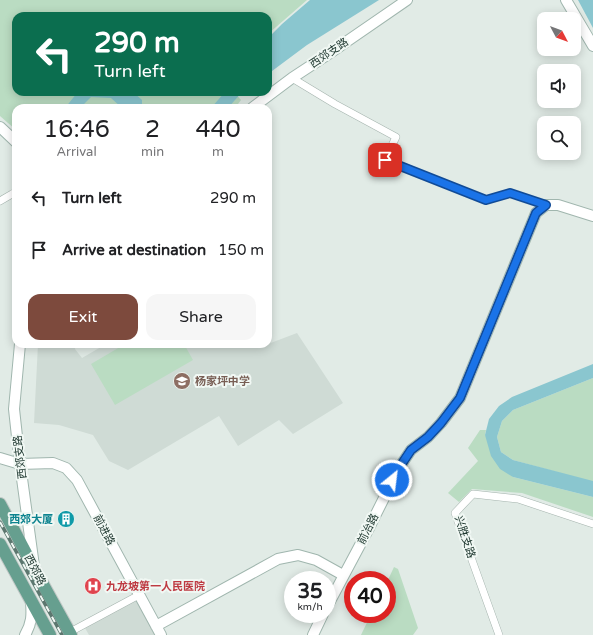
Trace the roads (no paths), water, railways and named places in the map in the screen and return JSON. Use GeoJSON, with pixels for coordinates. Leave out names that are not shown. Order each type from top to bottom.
{"type":"FeatureCollection","features":[{"type":"Feature","properties":{"kind":"main road","name":"西郊路"},"geometry":{"type":"LineString","coordinates":[[0,504],[70,634]]}},
{"type":"Feature","properties":{"kind":"main road","name":"西郊路"},"geometry":{"type":"LineString","coordinates":[[2,550],[50,635]]}},
{"type":"Feature","properties":{"kind":"street","name":"西郊支路"},"geometry":{"type":"LineString","coordinates":[[272,93],[407,0]]}},
{"type":"Feature","properties":{"kind":"street"},"geometry":{"type":"LineString","coordinates":[[566,0],[593,46]]}},
{"type":"Feature","properties":{"kind":"street"},"geometry":{"type":"LineString","coordinates":[[292,78],[335,104],[396,137],[385,160],[486,200],[510,193],[546,205],[558,205],[593,216]]}},
{"type":"Feature","properties":{"kind":"street","name":"西郊支路"},"geometry":{"type":"LineString","coordinates":[[257,104],[268,96]]}},
{"type":"Feature","properties":{"kind":"street"},"geometry":{"type":"LineString","coordinates":[[0,127],[12,138]]}},
{"type":"Feature","properties":{"kind":"street"},"geometry":{"type":"LineString","coordinates":[[0,201],[12,194]]}},
{"type":"Feature","properties":{"kind":"street","name":"前冶路"},"geometry":{"type":"LineString","coordinates":[[336,589],[399,468],[411,450],[428,437],[460,398],[536,213],[546,205]]}},
{"type":"Feature","properties":{"kind":"street","name":"西郊支路"},"geometry":{"type":"LineString","coordinates":[[20,348],[14,409],[35,570]]}},
{"type":"Feature","properties":{"kind":"street","name":"前进路"},"geometry":{"type":"LineString","coordinates":[[0,458],[20,464],[53,463],[66,468],[77,480],[161,635]]}},
{"type":"Feature","properties":{"kind":"street","name":"兴胜支路"},"geometry":{"type":"LineString","coordinates":[[499,635],[455,513],[472,494],[518,499],[593,524]]}},
{"type":"Feature","properties":{"kind":"street"},"geometry":{"type":"LineString","coordinates":[[156,626],[278,559],[298,556],[316,560],[343,575]]}},
{"type":"Feature","properties":{"kind":"street"},"geometry":{"type":"LineString","coordinates":[[70,634],[139,595]]}},
{"type":"Feature","properties":{"kind":"street"},"geometry":{"type":"LineString","coordinates":[[25,635],[29,628],[32,616],[31,600]]}},
{"type":"Feature","properties":{"kind":"street"},"geometry":{"type":"LineString","coordinates":[[312,635],[318,623]]}},
{"type":"Feature","properties":{"kind":"water"},"geometry":{"type":"Polygon","coordinates":[[[310,0],[379,0],[307,45],[272,71],[272,34],[310,0]]]}},
{"type":"Feature","properties":{"kind":"water"},"geometry":{"type":"Polygon","coordinates":[[[578,0],[593,0],[593,28],[578,0]]]}},
{"type":"Feature","properties":{"kind":"water"},"geometry":{"type":"Polygon","coordinates":[[[75,96],[138,96],[142,100],[142,104],[118,104],[111,98],[91,97],[84,104],[68,104],[75,96]]]}},
{"type":"Feature","properties":{"kind":"water"},"geometry":{"type":"Polygon","coordinates":[[[222,96],[238,96],[232,104],[214,104],[222,96]]]}},
{"type":"Feature","properties":{"kind":"water"},"geometry":{"type":"Polygon","coordinates":[[[593,364],[593,378],[513,410],[502,421],[497,437],[501,452],[513,460],[593,481],[593,497],[513,477],[500,469],[491,456],[485,435],[489,419],[499,406],[512,397],[593,364]]]}},
{"type":"Feature","properties":{"kind":"railway"},"geometry":{"type":"LineString","coordinates":[[0,522],[62,635]]}},
{"type":"Feature","properties":{"kind":"place","name":"杨家坪中学"},"geometry":{"type":"Point","coordinates":[182,381]}},
{"type":"Feature","properties":{"kind":"place","name":"西郊大厦"},"geometry":{"type":"Point","coordinates":[66,519]}},
{"type":"Feature","properties":{"kind":"place","name":"九龙坡第一人民医院"},"geometry":{"type":"Point","coordinates":[93,586]}}]}
